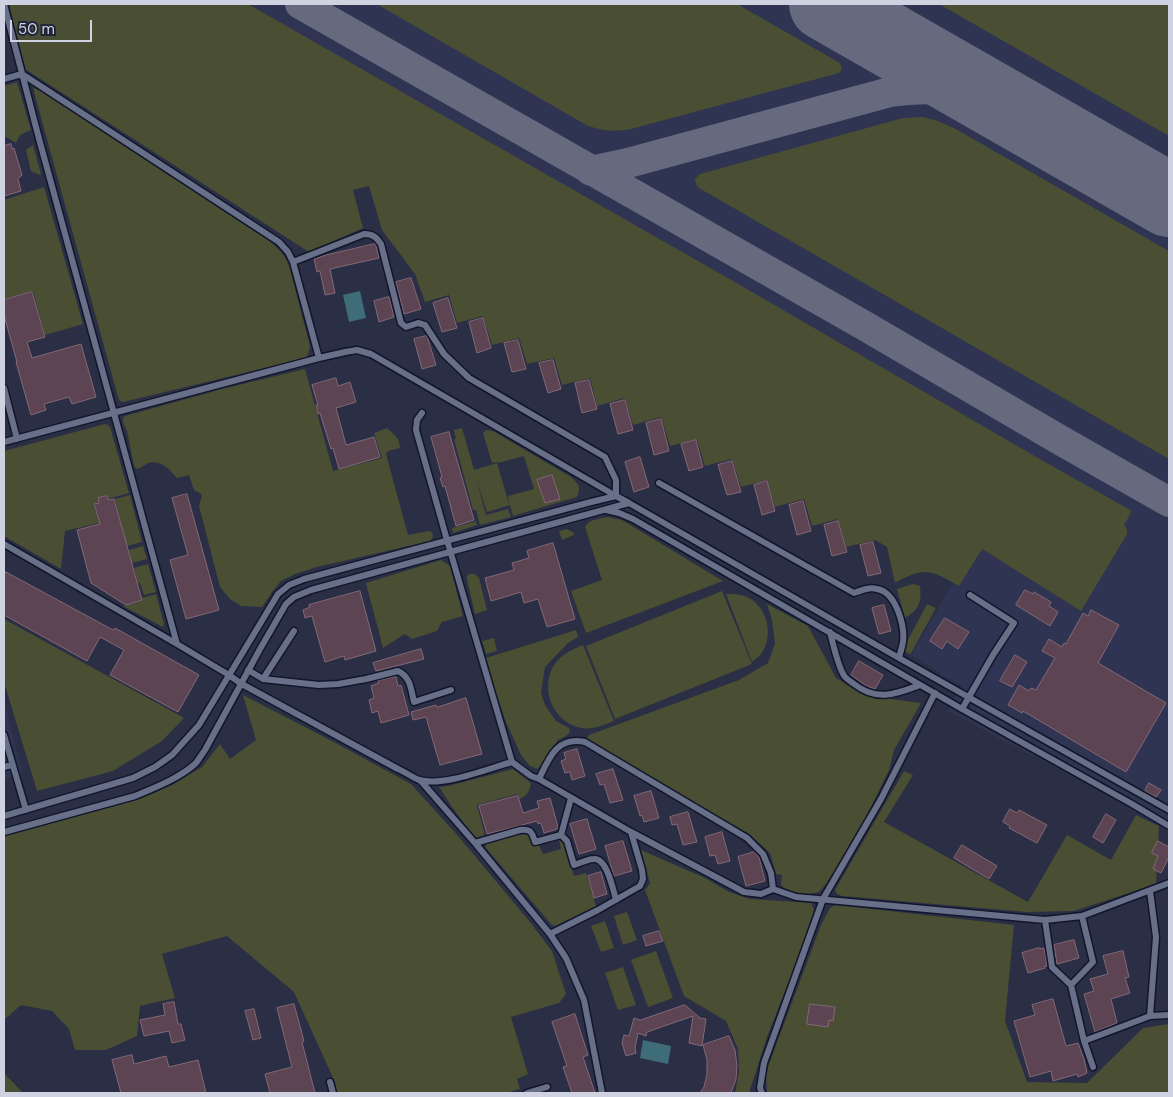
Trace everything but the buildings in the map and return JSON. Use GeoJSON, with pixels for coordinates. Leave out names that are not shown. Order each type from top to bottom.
{"type":"FeatureCollection","features":[{"type":"Feature","properties":{"kind":"lane"},"geometry":{"type":"LineString","coordinates":[[4,4],[177,644]]}},
{"type":"Feature","properties":{"kind":"lane"},"geometry":{"type":"LineString","coordinates":[[4,79],[22,74],[40,84],[278,242],[288,252],[293,262],[319,358]]}},
{"type":"Feature","properties":{"kind":"lane"},"geometry":{"type":"LineString","coordinates":[[293,262],[364,234],[372,234],[380,244],[401,323],[406,327],[418,323],[425,325],[444,354],[469,378],[605,456],[616,480],[616,496]]}},
{"type":"Feature","properties":{"kind":"lane"},"geometry":{"type":"LineString","coordinates":[[4,442],[319,358],[358,350],[371,354],[899,658],[1169,810]]}},
{"type":"Feature","properties":{"kind":"lane"},"geometry":{"type":"LineString","coordinates":[[4,388],[17,438]]}},
{"type":"Feature","properties":{"kind":"lane"},"geometry":{"type":"LineString","coordinates":[[422,413],[417,420],[416,430],[512,762],[531,776],[744,892],[761,894],[773,889],[796,897],[1045,920],[1082,916],[1169,883]]}},
{"type":"Feature","properties":{"kind":"lane"},"geometry":{"type":"LineString","coordinates":[[659,483],[854,593],[864,588],[878,589],[886,593],[897,611],[903,631],[903,642],[899,658]]}},
{"type":"Feature","properties":{"kind":"lane"},"geometry":{"type":"LineString","coordinates":[[4,816],[133,778],[155,767],[172,755],[194,731],[278,594],[289,584],[616,496]]}},
{"type":"Feature","properties":{"kind":"lane"},"geometry":{"type":"LineString","coordinates":[[591,502],[595,513]]}},
{"type":"Feature","properties":{"kind":"lane"},"geometry":{"type":"LineString","coordinates":[[4,832],[135,796],[155,788],[184,772],[196,762],[205,750],[240,683],[286,604],[294,597],[310,590],[629,503]]}},
{"type":"Feature","properties":{"kind":"lane"},"geometry":{"type":"LineString","coordinates":[[604,510],[633,518],[920,685],[1169,826]]}},
{"type":"Feature","properties":{"kind":"lane"},"geometry":{"type":"LineString","coordinates":[[4,544],[230,675],[240,683],[420,780],[437,782],[454,779],[512,762]]}},
{"type":"Feature","properties":{"kind":"lane"},"geometry":{"type":"LineString","coordinates":[[962,709],[1014,622],[970,595]]}},
{"type":"Feature","properties":{"kind":"lane"},"geometry":{"type":"LineString","coordinates":[[263,679],[294,631]]}},
{"type":"Feature","properties":{"kind":"lane"},"geometry":{"type":"LineString","coordinates":[[830,632],[837,659],[845,676],[860,688],[879,695],[900,692],[920,685]]}},
{"type":"Feature","properties":{"kind":"lane"},"geometry":{"type":"LineString","coordinates":[[248,670],[263,679],[319,685],[338,684],[398,671],[408,678],[414,702],[451,690]]}},
{"type":"Feature","properties":{"kind":"lane"},"geometry":{"type":"LineString","coordinates":[[760,1092],[764,1063],[823,899],[881,799],[935,693]]}},
{"type":"Feature","properties":{"kind":"lane"},"geometry":{"type":"LineString","coordinates":[[4,735],[26,810]]}},
{"type":"Feature","properties":{"kind":"lane"},"geometry":{"type":"LineString","coordinates":[[539,779],[549,759],[561,745],[576,740],[585,742],[747,838],[764,854],[771,873],[773,889]]}},
{"type":"Feature","properties":{"kind":"lane"},"geometry":{"type":"LineString","coordinates":[[4,767],[12,765]]}},
{"type":"Feature","properties":{"kind":"lane"},"geometry":{"type":"LineString","coordinates":[[420,780],[550,934],[566,958],[584,1000],[602,1093]]}},
{"type":"Feature","properties":{"kind":"lane"},"geometry":{"type":"LineString","coordinates":[[562,835],[571,798]]}},
{"type":"Feature","properties":{"kind":"lane"},"geometry":{"type":"LineString","coordinates":[[475,843],[527,829],[532,833],[535,842],[562,835]]}},
{"type":"Feature","properties":{"kind":"lane"},"geometry":{"type":"LineString","coordinates":[[550,934],[640,886],[643,879],[642,870],[631,832]]}},
{"type":"Feature","properties":{"kind":"lane"},"geometry":{"type":"LineString","coordinates":[[562,835],[567,841],[574,864],[595,858],[601,860],[606,866],[616,900]]}},
{"type":"Feature","properties":{"kind":"lane"},"geometry":{"type":"LineString","coordinates":[[1150,891],[1156,937],[1150,1016]]}},
{"type":"Feature","properties":{"kind":"lane"},"geometry":{"type":"LineString","coordinates":[[1070,985],[1093,962],[1082,916]]}},
{"type":"Feature","properties":{"kind":"lane"},"geometry":{"type":"LineString","coordinates":[[1045,920],[1052,967],[1070,985],[1092,1067]]}},
{"type":"Feature","properties":{"kind":"lane"},"geometry":{"type":"LineString","coordinates":[[1084,1041],[1150,1016],[1169,1016]]}},
{"type":"Feature","properties":{"kind":"lane"},"geometry":{"type":"LineString","coordinates":[[330,1082],[333,1093]]}},
{"type":"Feature","properties":{"kind":"lane"},"geometry":{"type":"LineString","coordinates":[[527,1093],[547,1087]]}},
{"type":"Feature","properties":{"kind":"shaded area"},"geometry":{"type":"Polygon","coordinates":[[[9,4],[248,4],[1132,511],[1124,525],[1127,529],[1127,534],[1081,611],[982,549],[959,586],[941,576],[928,572],[914,574],[895,583],[887,547],[875,540],[846,547],[838,519],[812,526],[804,499],[775,507],[767,480],[741,487],[732,459],[705,466],[697,439],[670,446],[661,417],[633,425],[625,398],[597,406],[590,378],[562,385],[554,358],[527,364],[519,338],[492,345],[483,316],[457,323],[449,295],[425,302],[415,274],[382,230],[369,186],[353,190],[363,228],[309,252],[25,69],[9,4]]]}},
{"type":"Feature","properties":{"kind":"shaded area"},"geometry":{"type":"Polygon","coordinates":[[[122,4],[1169,4],[1169,832],[1094,788],[947,711],[961,686],[911,655],[947,593],[998,513],[122,4]]]}},
{"type":"Feature","properties":{"kind":"shaded area"},"geometry":{"type":"Polygon","coordinates":[[[377,4],[737,4],[840,63],[842,69],[839,73],[631,129],[604,130],[588,126],[377,4]]]}},
{"type":"Feature","properties":{"kind":"shaded area"},"geometry":{"type":"Polygon","coordinates":[[[939,4],[1169,4],[1169,136],[939,4]]]}},
{"type":"Feature","properties":{"kind":"shaded area"},"geometry":{"type":"Polygon","coordinates":[[[17,82],[31,130],[20,135],[16,143],[4,136],[4,86],[17,82]]]}},
{"type":"Feature","properties":{"kind":"shaded area"},"geometry":{"type":"Polygon","coordinates":[[[34,88],[268,240],[279,250],[290,269],[310,346],[308,355],[303,359],[123,402],[120,401],[34,88]]]}},
{"type":"Feature","properties":{"kind":"shaded area"},"geometry":{"type":"Polygon","coordinates":[[[922,117],[954,128],[1169,251],[1169,459],[699,188],[696,184],[695,179],[700,174],[903,118],[922,117]]]}},
{"type":"Feature","properties":{"kind":"shaded area"},"geometry":{"type":"Polygon","coordinates":[[[33,145],[40,175],[31,171],[26,150],[33,145]]]}},
{"type":"Feature","properties":{"kind":"shaded area"},"geometry":{"type":"Polygon","coordinates":[[[44,187],[83,324],[45,335],[33,291],[4,299],[4,200],[44,187]]]}},
{"type":"Feature","properties":{"kind":"shaded area"},"geometry":{"type":"Polygon","coordinates":[[[360,291],[366,318],[349,322],[343,295],[360,291]]]}},
{"type":"Feature","properties":{"kind":"shaded area"},"geometry":{"type":"Polygon","coordinates":[[[305,369],[333,471],[382,458],[374,433],[387,428],[396,437],[400,445],[400,448],[388,451],[386,454],[408,535],[429,531],[432,532],[433,537],[430,541],[317,567],[295,574],[281,581],[262,607],[241,606],[230,599],[220,587],[199,506],[201,494],[194,490],[189,475],[177,478],[161,464],[148,463],[137,469],[134,466],[123,418],[222,389],[305,369]]]}},
{"type":"Feature","properties":{"kind":"shaded area"},"geometry":{"type":"Polygon","coordinates":[[[105,424],[110,427],[129,493],[108,499],[107,495],[97,498],[98,502],[93,504],[99,523],[65,531],[61,569],[4,536],[4,451],[105,424]]]}},
{"type":"Feature","properties":{"kind":"shaded area"},"geometry":{"type":"Polygon","coordinates":[[[462,428],[474,470],[497,463],[509,504],[508,496],[534,489],[524,456],[492,463],[483,433],[486,430],[493,431],[571,477],[578,486],[577,497],[513,516],[510,505],[487,512],[477,482],[486,515],[508,509],[511,517],[480,525],[476,510],[473,510],[454,439],[456,439],[454,430],[462,428]],[[552,475],[538,480],[545,503],[559,499],[552,475]]]}},
{"type":"Feature","properties":{"kind":"shaded area"},"geometry":{"type":"Polygon","coordinates":[[[130,495],[142,542],[127,546],[115,499],[130,495]]]}},
{"type":"Feature","properties":{"kind":"shaded area"},"geometry":{"type":"Polygon","coordinates":[[[607,517],[622,520],[723,581],[586,633],[571,591],[602,580],[585,527],[592,521],[607,517]]]}},
{"type":"Feature","properties":{"kind":"shaded area"},"geometry":{"type":"Polygon","coordinates":[[[476,521],[477,525],[453,533],[452,528],[476,521]]]}},
{"type":"Feature","properties":{"kind":"shaded area"},"geometry":{"type":"Polygon","coordinates":[[[567,529],[574,533],[574,535],[562,540],[559,531],[567,529]]]}},
{"type":"Feature","properties":{"kind":"shaded area"},"geometry":{"type":"Polygon","coordinates":[[[143,546],[147,559],[132,563],[129,550],[143,546]]]}},
{"type":"Feature","properties":{"kind":"shaded area"},"geometry":{"type":"Polygon","coordinates":[[[441,560],[450,566],[463,616],[442,622],[437,631],[412,639],[405,634],[383,648],[366,583],[441,560]]]}},
{"type":"Feature","properties":{"kind":"shaded area"},"geometry":{"type":"Polygon","coordinates":[[[148,564],[156,592],[144,595],[134,568],[148,564]]]}},
{"type":"Feature","properties":{"kind":"shaded area"},"geometry":{"type":"Polygon","coordinates":[[[469,574],[475,574],[479,578],[487,610],[475,614],[467,580],[469,574]]]}},
{"type":"Feature","properties":{"kind":"shaded area"},"geometry":{"type":"Polygon","coordinates":[[[913,584],[920,586],[920,601],[914,612],[905,618],[897,589],[913,584]]]}},
{"type":"Feature","properties":{"kind":"shaded area"},"geometry":{"type":"Polygon","coordinates":[[[722,591],[752,664],[615,719],[586,646],[722,591]]]}},
{"type":"Feature","properties":{"kind":"shaded area"},"geometry":{"type":"Polygon","coordinates":[[[156,594],[164,624],[163,627],[123,606],[142,601],[142,598],[156,594]]]}},
{"type":"Feature","properties":{"kind":"shaded area"},"geometry":{"type":"Polygon","coordinates":[[[726,594],[735,594],[749,598],[756,603],[765,616],[768,631],[765,647],[761,654],[752,662],[726,594]]]}},
{"type":"Feature","properties":{"kind":"shaded area"},"geometry":{"type":"Polygon","coordinates":[[[767,604],[808,626],[836,678],[867,696],[921,703],[894,750],[889,770],[862,825],[826,884],[819,892],[807,894],[787,891],[781,885],[782,875],[776,874],[770,853],[748,833],[669,789],[587,739],[589,735],[739,680],[768,663],[775,643],[772,620],[767,604]]]}},
{"type":"Feature","properties":{"kind":"shaded area"},"geometry":{"type":"Polygon","coordinates":[[[927,604],[936,608],[910,655],[905,651],[904,647],[927,604]]]}},
{"type":"Feature","properties":{"kind":"shaded area"},"geometry":{"type":"Polygon","coordinates":[[[4,619],[184,718],[162,741],[113,771],[37,791],[4,682],[4,619]]]}},
{"type":"Feature","properties":{"kind":"shaded area"},"geometry":{"type":"Polygon","coordinates":[[[576,630],[578,637],[568,643],[545,667],[541,693],[545,705],[556,721],[569,728],[570,732],[558,740],[538,769],[530,766],[521,755],[506,722],[486,658],[576,630]]]}},
{"type":"Feature","properties":{"kind":"shaded area"},"geometry":{"type":"Polygon","coordinates":[[[494,638],[497,651],[486,654],[482,641],[494,638]]]}},
{"type":"Feature","properties":{"kind":"shaded area"},"geometry":{"type":"Polygon","coordinates":[[[583,645],[614,721],[598,727],[581,728],[562,718],[555,710],[548,691],[551,670],[557,661],[566,653],[583,645]]]}},
{"type":"Feature","properties":{"kind":"shaded area"},"geometry":{"type":"Polygon","coordinates":[[[243,695],[411,784],[459,837],[552,951],[566,994],[559,1003],[511,1017],[528,1074],[517,1079],[520,1089],[506,1093],[337,1093],[334,1080],[294,992],[227,936],[162,954],[175,998],[140,1006],[137,1036],[106,1050],[75,1050],[69,1029],[52,1011],[21,1005],[4,1020],[4,836],[122,804],[172,785],[202,767],[220,744],[230,759],[256,740],[243,695]]]}},
{"type":"Feature","properties":{"kind":"shaded area"},"geometry":{"type":"Polygon","coordinates":[[[4,701],[23,774],[4,779],[4,701]]]}},
{"type":"Feature","properties":{"kind":"shaded area"},"geometry":{"type":"Polygon","coordinates":[[[513,769],[531,783],[529,791],[520,799],[518,794],[477,805],[485,835],[475,838],[439,787],[513,769]]]}},
{"type":"Feature","properties":{"kind":"shaded area"},"geometry":{"type":"Polygon","coordinates":[[[904,771],[913,775],[884,822],[1028,902],[1067,835],[1111,860],[1136,815],[1159,826],[1156,884],[1074,911],[1027,912],[842,896],[837,894],[835,890],[904,771]]]}},
{"type":"Feature","properties":{"kind":"shaded area"},"geometry":{"type":"Polygon","coordinates":[[[526,833],[530,835],[533,846],[539,845],[543,854],[561,849],[559,840],[563,839],[574,876],[586,873],[596,906],[555,926],[552,925],[486,848],[487,843],[526,833]]]}},
{"type":"Feature","properties":{"kind":"shaded area"},"geometry":{"type":"Polygon","coordinates":[[[641,850],[705,878],[729,892],[750,899],[811,903],[814,910],[809,930],[767,1037],[749,1093],[735,1093],[739,1071],[738,1049],[726,1021],[684,996],[645,890],[650,883],[641,850]]]}},
{"type":"Feature","properties":{"kind":"shaded area"},"geometry":{"type":"Polygon","coordinates":[[[836,905],[1014,925],[1005,1021],[1027,1082],[1087,1083],[1143,1028],[1169,1024],[1169,1093],[767,1093],[766,1072],[821,925],[830,908],[836,905]]]}},
{"type":"Feature","properties":{"kind":"shaded area"},"geometry":{"type":"Polygon","coordinates":[[[627,912],[637,940],[623,945],[614,916],[627,912]]]}},
{"type":"Feature","properties":{"kind":"shaded area"},"geometry":{"type":"Polygon","coordinates":[[[605,921],[614,948],[601,952],[591,926],[605,921]]]}},
{"type":"Feature","properties":{"kind":"shaded area"},"geometry":{"type":"Polygon","coordinates":[[[656,951],[673,998],[648,1007],[631,960],[656,951]]]}},
{"type":"Feature","properties":{"kind":"shaded area"},"geometry":{"type":"Polygon","coordinates":[[[623,967],[636,1005],[618,1010],[605,973],[623,967]]]}},
{"type":"Feature","properties":{"kind":"shaded area"},"geometry":{"type":"Polygon","coordinates":[[[643,1040],[671,1046],[668,1064],[640,1058],[643,1040]]]}},
{"type":"Feature","properties":{"kind":"shaded area"},"geometry":{"type":"Polygon","coordinates":[[[4,1073],[23,1093],[4,1093],[4,1073]]]}},
{"type":"Feature","properties":{"kind":"taxiway"},"geometry":{"type":"LineString","coordinates":[[300,4],[865,326],[1169,502]]}},
{"type":"Feature","properties":{"kind":"taxiway"},"geometry":{"type":"LineString","coordinates":[[591,171],[628,163],[890,92],[901,77],[903,60],[897,48],[885,37]]}},
{"type":"Feature","properties":{"kind":"taxiway"},"geometry":{"type":"LineString","coordinates":[[890,92],[932,89],[953,91],[985,99],[1020,115]]}},
{"type":"Feature","properties":{"kind":"runway"},"geometry":{"type":"LineString","coordinates":[[826,4],[1169,200]]}}]}
